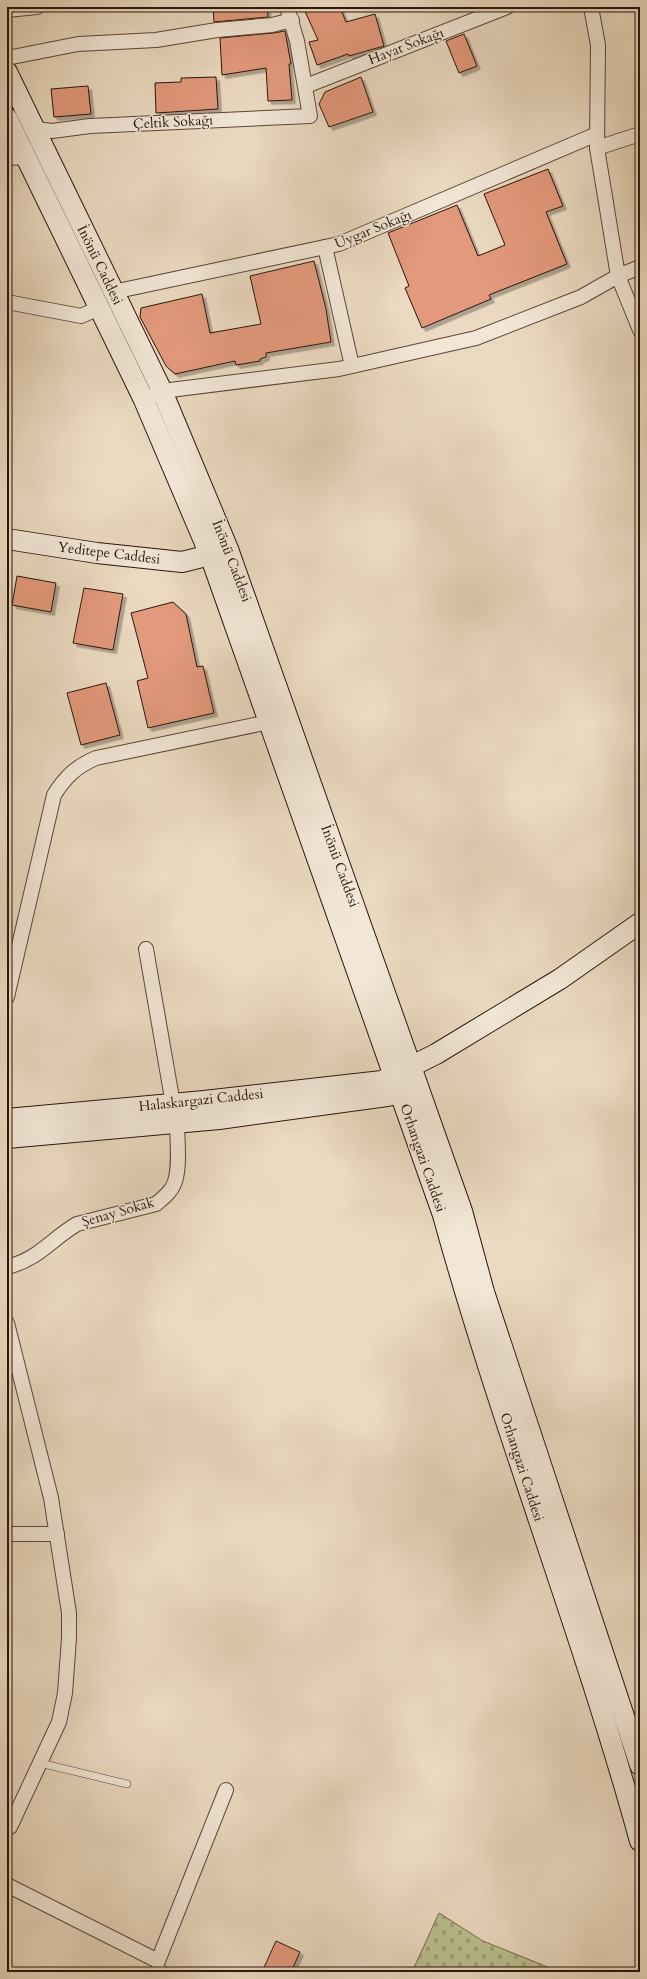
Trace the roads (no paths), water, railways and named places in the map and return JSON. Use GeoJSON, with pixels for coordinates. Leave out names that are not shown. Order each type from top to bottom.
{"type":"FeatureCollection","features":[{"type":"Feature","properties":{"kind":"main road","name":"İnönü Caddesi"},"geometry":{"type":"LineString","coordinates":[[7,72],[162,391],[194,491],[228,549],[257,627],[278,719],[333,846],[400,1033],[406,1081]]}},
{"type":"Feature","properties":{"kind":"main road"},"geometry":{"type":"LineString","coordinates":[[7,118],[144,400],[194,491],[210,555],[238,633],[278,719],[314,853],[406,1081]]}},
{"type":"Feature","properties":{"kind":"main road"},"geometry":{"type":"LineString","coordinates":[[17,138],[36,130]]}},
{"type":"Feature","properties":{"kind":"main road","name":"Yeditepe Caddesi"},"geometry":{"type":"LineString","coordinates":[[7,539],[97,554],[182,562],[210,555]]}},
{"type":"Feature","properties":{"kind":"main road"},"geometry":{"type":"LineString","coordinates":[[238,633],[257,627]]}},
{"type":"Feature","properties":{"kind":"main road"},"geometry":{"type":"LineString","coordinates":[[314,853],[333,846]]}},
{"type":"Feature","properties":{"kind":"main road"},"geometry":{"type":"LineString","coordinates":[[7,1138],[219,1119],[406,1081],[595,956],[640,922]]}},
{"type":"Feature","properties":{"kind":"main road"},"geometry":{"type":"LineString","coordinates":[[595,956],[640,935]]}},
{"type":"Feature","properties":{"kind":"main road","name":"Halaskargazi Caddesi"},"geometry":{"type":"LineString","coordinates":[[7,1119],[173,1104],[382,1081],[406,1081]]}},
{"type":"Feature","properties":{"kind":"main road","name":"Orhangazi Caddesi"},"geometry":{"type":"LineString","coordinates":[[406,1081],[452,1213],[484,1292],[509,1427],[588,1636],[640,1765]]}},
{"type":"Feature","properties":{"kind":"main road"},"geometry":{"type":"LineString","coordinates":[[173,1104],[177,1123]]}},
{"type":"Feature","properties":{"kind":"main road","name":"Orhangazi Caddesi"},"geometry":{"type":"LineString","coordinates":[[452,1213],[465,1294],[528,1425],[635,1802],[640,1841]]}},
{"type":"Feature","properties":{"kind":"main road"},"geometry":{"type":"LineString","coordinates":[[465,1294],[484,1292]]}},
{"type":"Feature","properties":{"kind":"main road"},"geometry":{"type":"LineString","coordinates":[[509,1427],[528,1425]]}},
{"type":"Feature","properties":{"kind":"street"},"geometry":{"type":"LineString","coordinates":[[7,10],[37,7]]}},
{"type":"Feature","properties":{"kind":"street","name":"Hayat Sokağı"},"geometry":{"type":"LineString","coordinates":[[306,86],[507,7]]}},
{"type":"Feature","properties":{"kind":"street"},"geometry":{"type":"LineString","coordinates":[[591,7],[598,45],[597,148],[618,276],[640,330]]}},
{"type":"Feature","properties":{"kind":"street"},"geometry":{"type":"LineString","coordinates":[[7,58],[78,44],[156,40],[217,30],[272,25],[289,13],[306,86]]}},
{"type":"Feature","properties":{"kind":"street","name":"Çeltik Sokağı"},"geometry":{"type":"LineString","coordinates":[[36,130],[52,131],[90,126],[310,116],[306,86]]}},
{"type":"Feature","properties":{"kind":"street","name":"Uygar Sokağı"},"geometry":{"type":"LineString","coordinates":[[113,292],[325,247],[346,241],[597,134]]}},
{"type":"Feature","properties":{"kind":"street"},"geometry":{"type":"LineString","coordinates":[[597,148],[640,134]]}},
{"type":"Feature","properties":{"kind":"street"},"geometry":{"type":"LineString","coordinates":[[7,158],[27,157]]}},
{"type":"Feature","properties":{"kind":"street"},"geometry":{"type":"LineString","coordinates":[[325,247],[352,366]]}},
{"type":"Feature","properties":{"kind":"street"},"geometry":{"type":"LineString","coordinates":[[144,400],[162,391],[352,366],[476,338],[582,297],[618,276],[640,267]]}},
{"type":"Feature","properties":{"kind":"street"},"geometry":{"type":"LineString","coordinates":[[7,302],[81,316],[100,308]]}},
{"type":"Feature","properties":{"kind":"street"},"geometry":{"type":"LineString","coordinates":[[7,997],[54,795],[68,775],[86,762],[96,758],[278,719]]}},
{"type":"Feature","properties":{"kind":"street"},"geometry":{"type":"LineString","coordinates":[[146,949],[173,1104]]}},
{"type":"Feature","properties":{"kind":"street","name":"Şenay Sokak"},"geometry":{"type":"LineString","coordinates":[[7,1267],[35,1257],[66,1230],[77,1224],[156,1204],[174,1186],[176,1172],[177,1123]]}},
{"type":"Feature","properties":{"kind":"street"},"geometry":{"type":"LineString","coordinates":[[7,1323],[51,1498],[69,1613],[68,1662],[59,1722],[8,1829]]}},
{"type":"Feature","properties":{"kind":"street"},"geometry":{"type":"LineString","coordinates":[[7,1534],[56,1534]]}},
{"type":"Feature","properties":{"kind":"street"},"geometry":{"type":"LineString","coordinates":[[7,1885],[159,1969],[226,1790]]}},
{"type":"Feature","properties":{"kind":"lane"},"geometry":{"type":"LineString","coordinates":[[40,1763],[127,1784]]}}]}
